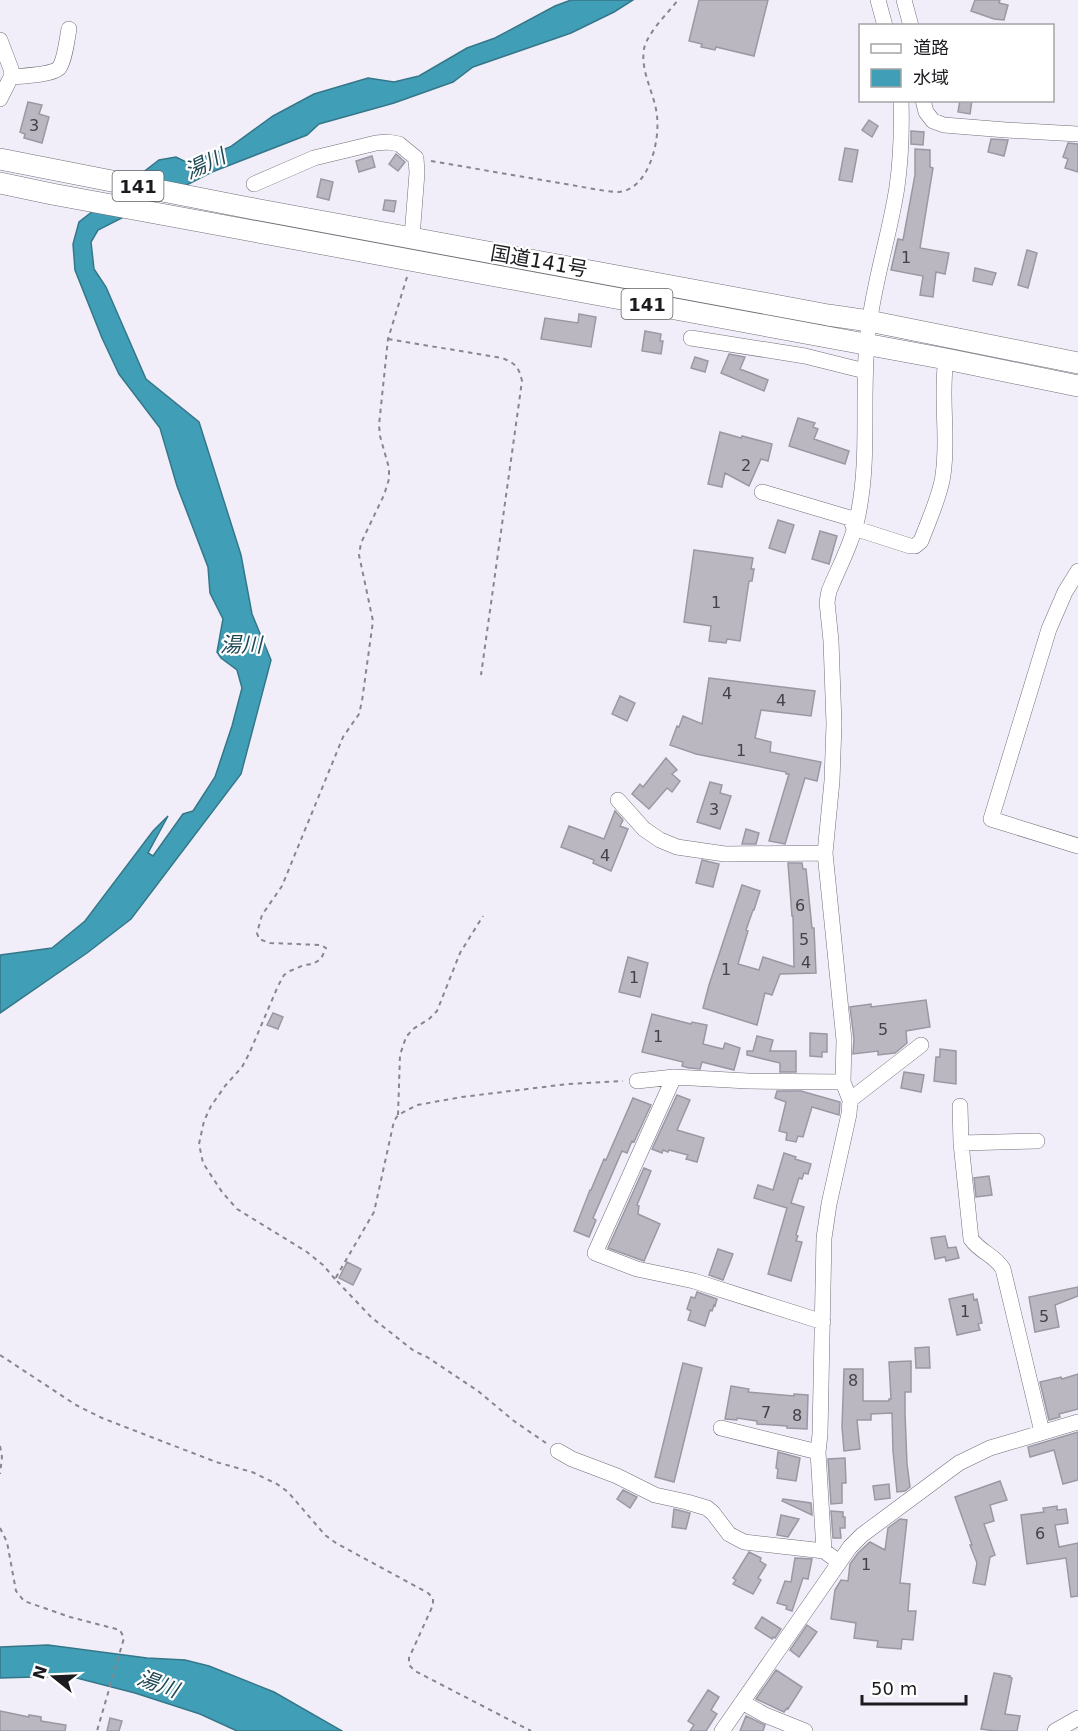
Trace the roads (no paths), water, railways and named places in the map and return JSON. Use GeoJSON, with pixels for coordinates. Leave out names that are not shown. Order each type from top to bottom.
{"type":"FeatureCollection","features":[{"type":"Feature","properties":{"kind":"highway","name":"国道141号"},"geometry":{"type":"LineString","coordinates":[[0,159],[219,202],[869,321],[1078,363]]}},
{"type":"Feature","properties":{"kind":"highway","name":"国道141号"},"geometry":{"type":"LineString","coordinates":[[0,183],[946,359],[1078,386]]}},
{"type":"Feature","properties":{"kind":"street"},"geometry":{"type":"LineString","coordinates":[[878,0],[884,24]]}},
{"type":"Feature","properties":{"kind":"street"},"geometry":{"type":"LineString","coordinates":[[904,0],[910,24]]}},
{"type":"Feature","properties":{"kind":"street"},"geometry":{"type":"LineString","coordinates":[[11,77],[51,72],[59,68],[69,29]]}},
{"type":"Feature","properties":{"kind":"street"},"geometry":{"type":"LineString","coordinates":[[0,40],[11,69],[11,77],[0,99]]}},
{"type":"Feature","properties":{"kind":"street"},"geometry":{"type":"LineString","coordinates":[[824,1551],[818,1452],[824,1238],[850,1100],[843,1082],[843,1030],[825,853],[832,781],[834,724],[827,602],[858,516],[863,482],[866,427],[865,371],[869,321],[897,188],[902,143],[901,102]]}},
{"type":"Feature","properties":{"kind":"street"},"geometry":{"type":"LineString","coordinates":[[924,102],[926,112],[933,121],[944,125],[1078,134]]}},
{"type":"Feature","properties":{"kind":"street"},"geometry":{"type":"LineString","coordinates":[[254,184],[314,158],[376,143],[399,144],[416,158],[412,237]]}},
{"type":"Feature","properties":{"kind":"street"},"geometry":{"type":"LineString","coordinates":[[691,338],[805,356],[865,371]]}},
{"type":"Feature","properties":{"kind":"street"},"geometry":{"type":"LineString","coordinates":[[854,528],[910,546],[915,546],[921,541],[943,477],[945,461],[943,378],[946,359]]}},
{"type":"Feature","properties":{"kind":"street"},"geometry":{"type":"LineString","coordinates":[[762,492],[850,518],[854,528]]}},
{"type":"Feature","properties":{"kind":"street"},"geometry":{"type":"LineString","coordinates":[[1078,572],[1065,592],[1049,629],[991,819],[1078,846]]}},
{"type":"Feature","properties":{"kind":"street"},"geometry":{"type":"LineString","coordinates":[[618,800],[644,829],[660,840],[677,847],[725,854],[825,853]]}},
{"type":"Feature","properties":{"kind":"street"},"geometry":{"type":"LineString","coordinates":[[850,1100],[921,1045]]}},
{"type":"Feature","properties":{"kind":"street"},"geometry":{"type":"LineString","coordinates":[[637,1081],[674,1077],[748,1081],[843,1082]]}},
{"type":"Feature","properties":{"kind":"street"},"geometry":{"type":"LineString","coordinates":[[674,1077],[595,1253],[637,1269],[694,1281],[823,1322]]}},
{"type":"Feature","properties":{"kind":"street"},"geometry":{"type":"LineString","coordinates":[[960,1106],[961,1143],[971,1239],[977,1247],[999,1262],[1003,1269],[1042,1432]]}},
{"type":"Feature","properties":{"kind":"street"},"geometry":{"type":"LineString","coordinates":[[961,1143],[1037,1141]]}},
{"type":"Feature","properties":{"kind":"street"},"geometry":{"type":"LineString","coordinates":[[722,1731],[849,1547],[862,1535],[959,1463],[990,1448],[1078,1422]]}},
{"type":"Feature","properties":{"kind":"street"},"geometry":{"type":"LineString","coordinates":[[721,1428],[818,1452]]}},
{"type":"Feature","properties":{"kind":"street"},"geometry":{"type":"LineString","coordinates":[[558,1451],[655,1495],[707,1508],[729,1534],[744,1542],[824,1551],[839,1562]]}},
{"type":"Feature","properties":{"kind":"street"},"geometry":{"type":"LineString","coordinates":[[742,1702],[765,1715],[805,1731]]}},
{"type":"Feature","properties":{"kind":"street"},"geometry":{"type":"LineString","coordinates":[[1055,1731],[1078,1718]]}},
{"type":"Feature","properties":{"kind":"water","name":"湯川"},"geometry":{"type":"Polygon","coordinates":[[[571,0],[633,0],[571,33],[473,67],[453,82],[394,103],[319,124],[307,135],[212,172],[98,230],[91,242],[94,269],[106,287],[146,379],[199,422],[241,555],[252,614],[271,660],[241,774],[131,919],[87,953],[0,1013],[0,955],[52,948],[85,921],[153,831],[168,816],[148,853],[153,856],[183,814],[193,811],[215,777],[242,688],[237,670],[217,652],[223,619],[210,593],[208,567],[177,486],[160,428],[119,374],[75,270],[73,244],[79,222],[159,160],[176,157],[188,163],[230,147],[273,116],[314,94],[368,78],[394,82],[419,76],[467,48],[495,38],[571,0]]]}},
{"type":"Feature","properties":{"kind":"water","name":"湯川"},"geometry":{"type":"Polygon","coordinates":[[[48,1645],[147,1658],[185,1660],[209,1666],[274,1692],[342,1731],[237,1731],[200,1714],[135,1693],[69,1676],[0,1678],[0,1647],[48,1645]]]}}]}
